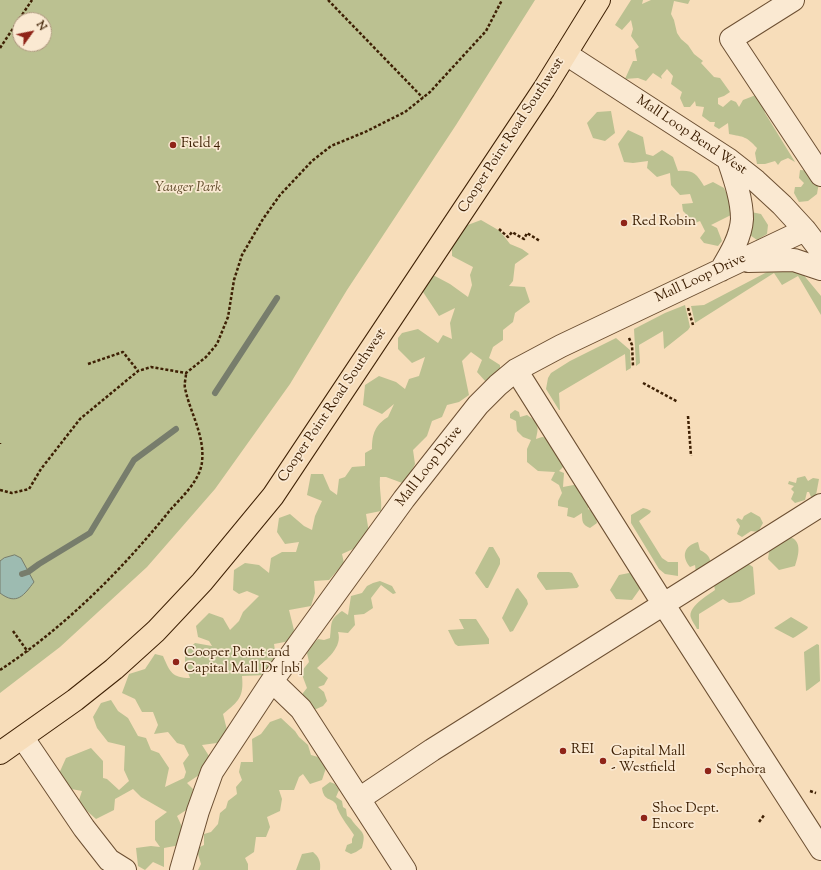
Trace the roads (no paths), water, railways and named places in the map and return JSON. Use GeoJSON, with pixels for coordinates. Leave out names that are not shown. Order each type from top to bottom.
{"type":"FeatureCollection","features":[{"type":"Feature","properties":{"kind":"main road","name":"Cooper Point Road Southwest"},"geometry":{"type":"LineString","coordinates":[[0,753],[75,700],[109,673],[156,631],[202,582],[273,496],[566,54],[599,0]]}},
{"type":"Feature","properties":{"kind":"street"},"geometry":{"type":"LineString","coordinates":[[793,0],[731,39],[821,175]]}},
{"type":"Feature","properties":{"kind":"street","name":"Mall Loop Bend West"},"geometry":{"type":"LineString","coordinates":[[566,54],[728,159],[756,181],[782,205],[805,230]]}},
{"type":"Feature","properties":{"kind":"street"},"geometry":{"type":"LineString","coordinates":[[728,159],[738,190],[742,219],[730,266],[794,260],[821,269]]}},
{"type":"Feature","properties":{"kind":"street"},"geometry":{"type":"LineString","coordinates":[[805,230],[821,251]]}},
{"type":"Feature","properties":{"kind":"street","name":"Mall Loop Drive"},"geometry":{"type":"LineString","coordinates":[[181,870],[198,810],[212,772],[272,681],[404,499],[478,405],[516,370],[561,346],[805,230]]}},
{"type":"Feature","properties":{"kind":"street"},"geometry":{"type":"LineString","coordinates":[[516,370],[821,849]]}},
{"type":"Feature","properties":{"kind":"street"},"geometry":{"type":"LineString","coordinates":[[359,798],[432,750],[821,504]]}},
{"type":"Feature","properties":{"kind":"street"},"geometry":{"type":"LineString","coordinates":[[272,681],[301,709],[405,870]]}},
{"type":"Feature","properties":{"kind":"street"},"geometry":{"type":"LineString","coordinates":[[23,738],[84,828],[109,860],[125,870]]}},
{"type":"Feature","properties":{"kind":"water"},"geometry":{"type":"Polygon","coordinates":[[[15,555],[21,558],[34,582],[23,595],[16,599],[11,599],[0,593],[0,561],[4,558],[15,555]]]}},
{"type":"Feature","properties":{"kind":"waterway"},"geometry":{"type":"LineString","coordinates":[[215,393],[277,298]]}},
{"type":"Feature","properties":{"kind":"waterway"},"geometry":{"type":"LineString","coordinates":[[22,574],[28,572],[90,533],[134,460],[176,429]]}},
{"type":"Feature","properties":{"kind":"place","name":"Field 4"},"geometry":{"type":"Point","coordinates":[173,145]}},
{"type":"Feature","properties":{"kind":"place","name":"Red Robin"},"geometry":{"type":"Point","coordinates":[624,223]}},
{"type":"Feature","properties":{"kind":"place","name":"Cooper Point and Capital Mall Dr [nb]"},"geometry":{"type":"Point","coordinates":[176,662]}},
{"type":"Feature","properties":{"kind":"place","name":"REI"},"geometry":{"type":"Point","coordinates":[563,751]}},
{"type":"Feature","properties":{"kind":"place","name":"Capital Mall - Westfield"},"geometry":{"type":"Point","coordinates":[603,761]}},
{"type":"Feature","properties":{"kind":"place","name":"Sephora"},"geometry":{"type":"Point","coordinates":[708,771]}},
{"type":"Feature","properties":{"kind":"place","name":"Shoe Dept. Encore"},"geometry":{"type":"Point","coordinates":[644,818]}},
{"type":"Feature","properties":{"kind":"park label","name":"Yauger Park"},"geometry":{"type":"Point","coordinates":[188,189]}}]}
